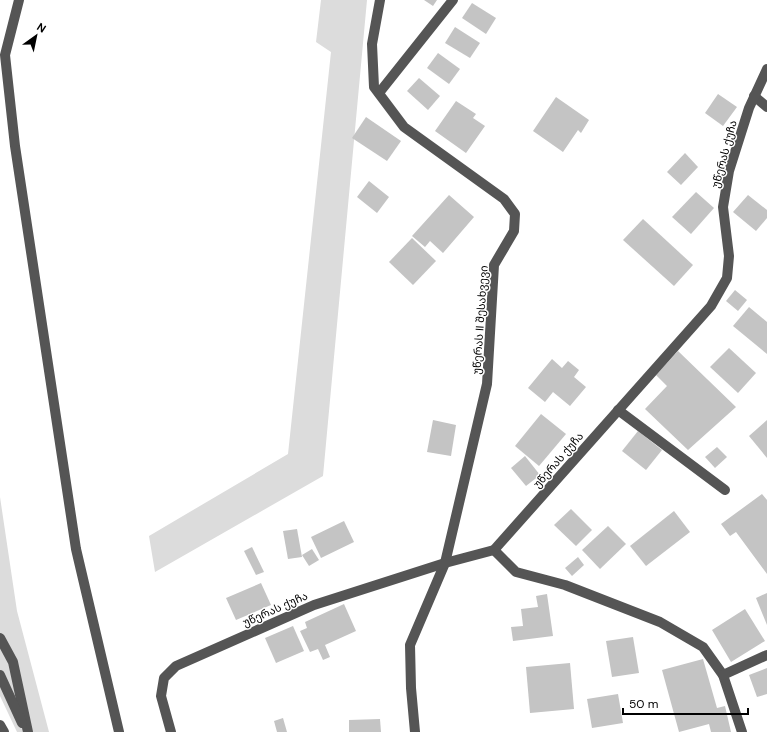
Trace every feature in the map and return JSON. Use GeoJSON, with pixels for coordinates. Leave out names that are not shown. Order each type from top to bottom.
{"type":"FeatureCollection","features":[{"type":"Feature","properties":{"kind":"street"},"geometry":{"type":"LineString","coordinates":[[19,0],[5,55],[15,146],[76,549],[119,732]]}},
{"type":"Feature","properties":{"kind":"street","name":"უწერას II შესახვევი"},"geometry":{"type":"LineString","coordinates":[[380,0],[372,44],[374,87],[404,127],[504,200],[515,214],[514,231],[494,265],[487,384],[445,563],[410,645],[411,688],[415,732]]}},
{"type":"Feature","properties":{"kind":"street"},"geometry":{"type":"LineString","coordinates":[[379,93],[453,0]]}},
{"type":"Feature","properties":{"kind":"street","name":"უწერას ქუჩა"},"geometry":{"type":"LineString","coordinates":[[171,732],[162,696],[164,678],[176,666],[314,605],[445,563],[494,550],[711,306],[727,278],[729,256],[723,207],[729,171],[749,108],[767,69]]}},
{"type":"Feature","properties":{"kind":"street"},"geometry":{"type":"LineString","coordinates":[[754,96],[767,106]]}},
{"type":"Feature","properties":{"kind":"street"},"geometry":{"type":"LineString","coordinates":[[618,410],[725,490]]}},
{"type":"Feature","properties":{"kind":"street"},"geometry":{"type":"LineString","coordinates":[[494,550],[516,572],[565,586],[660,622],[703,647],[723,675],[742,732]]}},
{"type":"Feature","properties":{"kind":"street"},"geometry":{"type":"LineString","coordinates":[[0,638],[13,662],[27,732]]}},
{"type":"Feature","properties":{"kind":"street"},"geometry":{"type":"LineString","coordinates":[[723,675],[767,655]]}},
{"type":"Feature","properties":{"kind":"street"},"geometry":{"type":"LineString","coordinates":[[0,675],[27,732]]}},
{"type":"Feature","properties":{"kind":"street"},"geometry":{"type":"LineString","coordinates":[[0,725],[4,732]]}},
{"type":"Feature","properties":{"kind":"shaded area"},"geometry":{"type":"Polygon","coordinates":[[[321,0],[367,0],[323,476],[155,572],[149,536],[288,454],[331,52],[316,42],[321,0]]]}},
{"type":"Feature","properties":{"kind":"shaded area"},"geometry":{"type":"Polygon","coordinates":[[[0,497],[17,611],[49,732],[17,732],[0,696],[0,497]]]}},
{"type":"Feature","properties":{"kind":"building"},"geometry":{"type":"Polygon","coordinates":[[[424,0],[437,0],[433,6],[424,0]]]}},
{"type":"Feature","properties":{"kind":"building"},"geometry":{"type":"Polygon","coordinates":[[[472,3],[496,18],[486,34],[462,18],[472,3]]]}},
{"type":"Feature","properties":{"kind":"building"},"geometry":{"type":"Polygon","coordinates":[[[455,27],[480,43],[470,58],[445,43],[455,27]]]}},
{"type":"Feature","properties":{"kind":"building"},"geometry":{"type":"Polygon","coordinates":[[[438,53],[460,69],[449,84],[427,68],[438,53]]]}},
{"type":"Feature","properties":{"kind":"building"},"geometry":{"type":"Polygon","coordinates":[[[419,78],[440,96],[428,110],[407,91],[419,78]]]}},
{"type":"Feature","properties":{"kind":"building"},"geometry":{"type":"Polygon","coordinates":[[[718,94],[737,107],[723,126],[705,113],[718,94]]]}},
{"type":"Feature","properties":{"kind":"building"},"geometry":{"type":"Polygon","coordinates":[[[556,97],[589,120],[581,133],[578,130],[563,152],[533,131],[556,97]]]}},
{"type":"Feature","properties":{"kind":"building"},"geometry":{"type":"Polygon","coordinates":[[[456,101],[476,114],[473,118],[485,126],[466,153],[435,131],[456,101]]]}},
{"type":"Feature","properties":{"kind":"building"},"geometry":{"type":"Polygon","coordinates":[[[366,117],[401,141],[387,161],[352,138],[366,117]]]}},
{"type":"Feature","properties":{"kind":"building"},"geometry":{"type":"Polygon","coordinates":[[[685,153],[698,167],[681,185],[667,172],[685,153]]]}},
{"type":"Feature","properties":{"kind":"building"},"geometry":{"type":"Polygon","coordinates":[[[369,181],[389,197],[377,213],[357,197],[369,181]]]}},
{"type":"Feature","properties":{"kind":"building"},"geometry":{"type":"Polygon","coordinates":[[[696,192],[714,208],[691,234],[672,217],[696,192]]]}},
{"type":"Feature","properties":{"kind":"building"},"geometry":{"type":"Polygon","coordinates":[[[449,195],[474,217],[443,253],[430,241],[425,247],[412,236],[449,195]]]}},
{"type":"Feature","properties":{"kind":"building"},"geometry":{"type":"Polygon","coordinates":[[[748,195],[767,210],[767,218],[756,231],[733,212],[748,195]]]}},
{"type":"Feature","properties":{"kind":"building"},"geometry":{"type":"Polygon","coordinates":[[[643,219],[693,265],[674,286],[623,240],[643,219]]]}},
{"type":"Feature","properties":{"kind":"building"},"geometry":{"type":"Polygon","coordinates":[[[412,238],[436,261],[413,285],[389,262],[412,238]]]}},
{"type":"Feature","properties":{"kind":"building"},"geometry":{"type":"Polygon","coordinates":[[[735,290],[747,300],[738,311],[726,301],[735,290]]]}},
{"type":"Feature","properties":{"kind":"building"},"geometry":{"type":"Polygon","coordinates":[[[749,307],[767,322],[767,354],[733,326],[749,307]]]}},
{"type":"Feature","properties":{"kind":"building"},"geometry":{"type":"Polygon","coordinates":[[[729,348],[756,373],[738,393],[710,367],[729,348]]]}},
{"type":"Feature","properties":{"kind":"building"},"geometry":{"type":"Polygon","coordinates":[[[678,351],[736,407],[688,450],[645,409],[667,386],[656,375],[678,351]]]}},
{"type":"Feature","properties":{"kind":"building"},"geometry":{"type":"Polygon","coordinates":[[[552,359],[562,368],[568,361],[579,370],[574,377],[586,387],[570,406],[553,392],[545,402],[528,388],[552,359]]]}},
{"type":"Feature","properties":{"kind":"building"},"geometry":{"type":"Polygon","coordinates":[[[541,414],[566,434],[539,466],[515,446],[541,414]]]}},
{"type":"Feature","properties":{"kind":"building"},"geometry":{"type":"Polygon","coordinates":[[[433,420],[456,425],[451,456],[427,452],[433,420]]]}},
{"type":"Feature","properties":{"kind":"building"},"geometry":{"type":"Polygon","coordinates":[[[767,420],[767,458],[749,436],[767,420]]]}},
{"type":"Feature","properties":{"kind":"building"},"geometry":{"type":"Polygon","coordinates":[[[638,431],[662,450],[646,470],[622,451],[638,431]]]}},
{"type":"Feature","properties":{"kind":"building"},"geometry":{"type":"Polygon","coordinates":[[[717,447],[727,457],[715,468],[705,457],[717,447]]]}},
{"type":"Feature","properties":{"kind":"building"},"geometry":{"type":"Polygon","coordinates":[[[525,456],[540,475],[526,486],[511,468],[525,456]]]}},
{"type":"Feature","properties":{"kind":"building"},"geometry":{"type":"Polygon","coordinates":[[[762,494],[767,500],[767,574],[736,532],[730,536],[721,524],[762,494]]]}},
{"type":"Feature","properties":{"kind":"building"},"geometry":{"type":"Polygon","coordinates":[[[571,509],[592,530],[576,546],[554,525],[571,509]]]}},
{"type":"Feature","properties":{"kind":"building"},"geometry":{"type":"Polygon","coordinates":[[[674,511],[690,532],[646,566],[630,546],[674,511]]]}},
{"type":"Feature","properties":{"kind":"building"},"geometry":{"type":"Polygon","coordinates":[[[344,521],[354,542],[321,558],[311,537],[344,521]]]}},
{"type":"Feature","properties":{"kind":"building"},"geometry":{"type":"Polygon","coordinates":[[[608,526],[626,544],[600,569],[582,550],[608,526]]]}},
{"type":"Feature","properties":{"kind":"building"},"geometry":{"type":"Polygon","coordinates":[[[297,529],[302,557],[288,559],[283,531],[297,529]]]}},
{"type":"Feature","properties":{"kind":"building"},"geometry":{"type":"Polygon","coordinates":[[[252,547],[264,572],[256,575],[244,551],[252,547]]]}},
{"type":"Feature","properties":{"kind":"building"},"geometry":{"type":"Polygon","coordinates":[[[312,549],[319,560],[309,566],[302,555],[312,549]]]}},
{"type":"Feature","properties":{"kind":"building"},"geometry":{"type":"Polygon","coordinates":[[[578,557],[584,565],[572,576],[565,568],[578,557]]]}},
{"type":"Feature","properties":{"kind":"building"},"geometry":{"type":"Polygon","coordinates":[[[261,583],[271,605],[236,620],[226,598],[261,583]]]}},
{"type":"Feature","properties":{"kind":"building"},"geometry":{"type":"Polygon","coordinates":[[[767,593],[767,625],[756,598],[767,593]]]}},
{"type":"Feature","properties":{"kind":"building"},"geometry":{"type":"Polygon","coordinates":[[[547,594],[553,636],[513,641],[511,627],[523,626],[521,609],[538,607],[536,596],[547,594]]]}},
{"type":"Feature","properties":{"kind":"building"},"geometry":{"type":"Polygon","coordinates":[[[344,604],[356,631],[325,645],[330,657],[323,660],[318,649],[310,652],[300,631],[307,628],[305,622],[344,604]]]}},
{"type":"Feature","properties":{"kind":"building"},"geometry":{"type":"Polygon","coordinates":[[[745,609],[765,641],[731,662],[712,630],[745,609]]]}},
{"type":"Feature","properties":{"kind":"building"},"geometry":{"type":"Polygon","coordinates":[[[293,626],[304,651],[276,663],[265,638],[293,626]]]}},
{"type":"Feature","properties":{"kind":"building"},"geometry":{"type":"Polygon","coordinates":[[[633,637],[639,673],[612,677],[606,641],[633,637]]]}},
{"type":"Feature","properties":{"kind":"building"},"geometry":{"type":"Polygon","coordinates":[[[703,659],[717,708],[725,706],[731,732],[711,732],[709,724],[679,732],[662,670],[703,659]]]}},
{"type":"Feature","properties":{"kind":"building"},"geometry":{"type":"Polygon","coordinates":[[[570,663],[574,709],[530,713],[526,667],[570,663]]]}},
{"type":"Feature","properties":{"kind":"building"},"geometry":{"type":"Polygon","coordinates":[[[767,668],[767,694],[757,697],[749,675],[767,668]]]}},
{"type":"Feature","properties":{"kind":"building"},"geometry":{"type":"Polygon","coordinates":[[[618,694],[623,723],[592,728],[587,699],[618,694]]]}},
{"type":"Feature","properties":{"kind":"building"},"geometry":{"type":"Polygon","coordinates":[[[283,718],[287,732],[277,732],[274,721],[283,718]]]}},
{"type":"Feature","properties":{"kind":"building"},"geometry":{"type":"Polygon","coordinates":[[[380,719],[381,732],[349,732],[349,720],[380,719]]]}}]}
